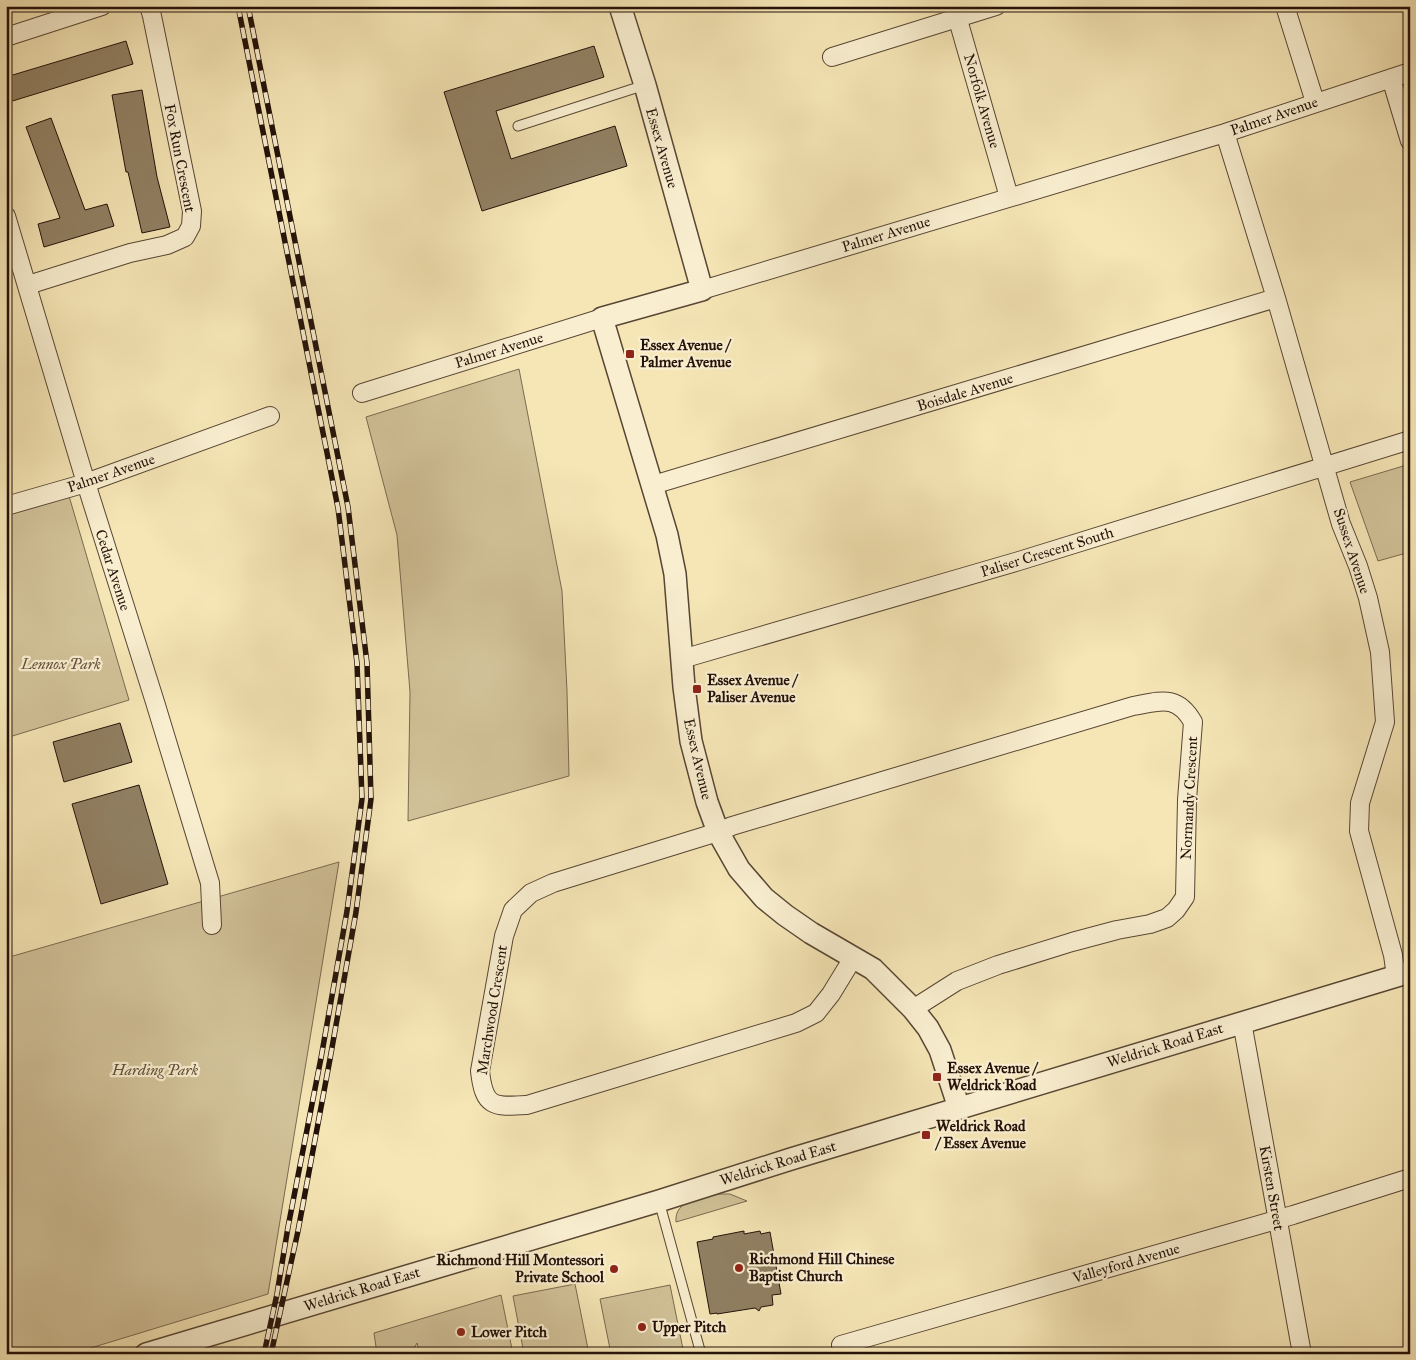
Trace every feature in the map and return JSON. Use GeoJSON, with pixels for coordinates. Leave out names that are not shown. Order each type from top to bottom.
{"type":"FeatureCollection","features":[{"type":"Feature","properties":{"kind":"street"},"geometry":{"type":"LineString","coordinates":[[6,36],[102,6]]}},
{"type":"Feature","properties":{"kind":"street","name":"Fox Run Crescent"},"geometry":{"type":"LineString","coordinates":[[28,285],[130,253],[167,245],[185,237],[191,226],[190,201],[149,6]]}},
{"type":"Feature","properties":{"kind":"street","name":"Essex Avenue"},"geometry":{"type":"LineString","coordinates":[[620,6],[645,85],[702,290]]}},
{"type":"Feature","properties":{"kind":"street"},"geometry":{"type":"LineString","coordinates":[[832,57],[956,12],[996,6]]}},
{"type":"Feature","properties":{"kind":"street"},"geometry":{"type":"LineString","coordinates":[[1285,6],[1315,102]]}},
{"type":"Feature","properties":{"kind":"street","name":"Norfolk Avenue"},"geometry":{"type":"LineString","coordinates":[[956,12],[1009,196]]}},
{"type":"Feature","properties":{"kind":"street","name":"Palmer Avenue"},"geometry":{"type":"LineString","coordinates":[[362,393],[602,318],[702,290],[1009,196],[1225,133],[1410,72]]}},
{"type":"Feature","properties":{"kind":"street"},"geometry":{"type":"LineString","coordinates":[[1391,78],[1410,141]]}},
{"type":"Feature","properties":{"kind":"street","name":"Sussex Avenue"},"geometry":{"type":"LineString","coordinates":[[1225,133],[1276,298],[1341,524],[1358,566],[1368,598],[1380,652],[1385,722],[1360,803],[1359,831],[1393,955],[1403,974]]}},
{"type":"Feature","properties":{"kind":"street","name":"Cedar Avenue"},"geometry":{"type":"LineString","coordinates":[[6,216],[86,483],[210,883],[212,925]]}},
{"type":"Feature","properties":{"kind":"street","name":"Boisdale Avenue"},"geometry":{"type":"LineString","coordinates":[[653,485],[1276,298]]}},
{"type":"Feature","properties":{"kind":"street","name":"Essex Avenue"},"geometry":{"type":"LineString","coordinates":[[602,318],[667,535],[675,574],[684,687],[691,741],[707,802],[718,832],[738,869],[764,898],[811,933],[873,969],[913,1009],[928,1028],[940,1050],[959,1108]]}},
{"type":"Feature","properties":{"kind":"street","name":"Palmer Avenue"},"geometry":{"type":"LineString","coordinates":[[6,506],[86,483],[270,416]]}},
{"type":"Feature","properties":{"kind":"street","name":"Paliser Crescent South"},"geometry":{"type":"LineString","coordinates":[[682,659],[1019,561],[1410,440]]}},
{"type":"Feature","properties":{"kind":"street","name":"Normandy Crescent"},"geometry":{"type":"LineString","coordinates":[[718,832],[732,826],[1132,706],[1154,702],[1176,702],[1186,711],[1193,722],[1187,800],[1185,897],[1176,910],[1167,918],[1150,924],[1117,930],[1072,942],[998,965],[957,981],[913,1009]]}},
{"type":"Feature","properties":{"kind":"street","name":"Marchwood Crescent"},"geometry":{"type":"LineString","coordinates":[[718,832],[552,883],[531,893],[513,910],[504,936],[480,1072],[482,1089],[488,1100],[501,1106],[527,1105],[796,1024],[816,1013],[831,994],[854,958]]}},
{"type":"Feature","properties":{"kind":"street","name":"Weldrick Road East"},"geometry":{"type":"LineString","coordinates":[[146,1354],[658,1201],[1403,974]]}},
{"type":"Feature","properties":{"kind":"street","name":"Kirsten Street"},"geometry":{"type":"LineString","coordinates":[[1242,1022],[1302,1354]]}},
{"type":"Feature","properties":{"kind":"street","name":"Valleyford Avenue"},"geometry":{"type":"LineString","coordinates":[[841,1345],[1277,1219],[1410,1178]]}},
{"type":"Feature","properties":{"kind":"lane"},"geometry":{"type":"LineString","coordinates":[[518,126],[645,85]]}},
{"type":"Feature","properties":{"kind":"lane"},"geometry":{"type":"LineString","coordinates":[[658,1201],[700,1354]]}},
{"type":"Feature","properties":{"kind":"green space"},"geometry":{"type":"Polygon","coordinates":[[[519,369],[562,591],[569,776],[408,821],[410,692],[397,535],[366,417],[519,369]]]}},
{"type":"Feature","properties":{"kind":"green space"},"geometry":{"type":"Polygon","coordinates":[[[1410,464],[1410,552],[1378,561],[1350,482],[1410,464]]]}},
{"type":"Feature","properties":{"kind":"green space","name":"Lennox Park"},"geometry":{"type":"Polygon","coordinates":[[[69,496],[129,700],[6,738],[6,516],[69,496]]]}},
{"type":"Feature","properties":{"kind":"green space","name":"Harding Park"},"geometry":{"type":"Polygon","coordinates":[[[339,862],[268,1294],[71,1354],[6,1354],[6,958],[339,862]]]}},
{"type":"Feature","properties":{"kind":"green space"},"geometry":{"type":"Polygon","coordinates":[[[717,1194],[730,1194],[747,1201],[676,1222],[679,1209],[684,1205],[696,1199],[717,1194]]]}},
{"type":"Feature","properties":{"kind":"green space"},"geometry":{"type":"Polygon","coordinates":[[[575,1284],[589,1354],[524,1354],[513,1296],[575,1284]]]}},
{"type":"Feature","properties":{"kind":"green space","name":"Upper Pitch"},"geometry":{"type":"Polygon","coordinates":[[[670,1285],[684,1354],[611,1354],[600,1299],[670,1285]]]}},
{"type":"Feature","properties":{"kind":"green space","name":"Lower Pitch"},"geometry":{"type":"Polygon","coordinates":[[[501,1295],[513,1354],[420,1354],[417,1343],[411,1354],[377,1354],[374,1333],[501,1295]]]}},
{"type":"Feature","properties":{"kind":"building"},"geometry":{"type":"Polygon","coordinates":[[[126,41],[133,64],[6,103],[6,77],[126,41]]]}},
{"type":"Feature","properties":{"kind":"building"},"geometry":{"type":"Polygon","coordinates":[[[594,46],[604,77],[496,111],[511,159],[615,126],[627,166],[482,211],[444,92],[594,46]]]}},
{"type":"Feature","properties":{"kind":"building"},"geometry":{"type":"Polygon","coordinates":[[[142,90],[157,177],[170,227],[142,233],[128,172],[126,172],[112,95],[142,90]]]}},
{"type":"Feature","properties":{"kind":"building"},"geometry":{"type":"Polygon","coordinates":[[[51,118],[85,210],[107,204],[114,226],[44,247],[38,224],[60,218],[26,127],[51,118]]]}},
{"type":"Feature","properties":{"kind":"building"},"geometry":{"type":"Polygon","coordinates":[[[120,723],[132,762],[64,782],[53,742],[120,723]]]}},
{"type":"Feature","properties":{"kind":"building"},"geometry":{"type":"Polygon","coordinates":[[[139,785],[168,884],[101,904],[72,804],[139,785]]]}},
{"type":"Feature","properties":{"kind":"building","name":"Richmond Hill Chinese Baptist Church"},"geometry":{"type":"Polygon","coordinates":[[[744,1231],[744,1234],[760,1231],[761,1234],[770,1232],[781,1294],[772,1295],[773,1305],[761,1307],[759,1311],[755,1308],[710,1314],[697,1242],[744,1231]]]}},
{"type":"Feature","properties":{"kind":"railway"},"geometry":{"type":"LineString","coordinates":[[238,6],[338,508],[357,663],[362,799],[347,911],[277,1294],[264,1354]]}},
{"type":"Feature","properties":{"kind":"railway"},"geometry":{"type":"LineString","coordinates":[[248,6],[348,507],[367,663],[371,799],[356,912],[330,1059],[298,1231],[271,1354]]}},
{"type":"Feature","properties":{"kind":"place","name":"Essex Avenue / Palmer Avenue"},"geometry":{"type":"Point","coordinates":[630,354]}},
{"type":"Feature","properties":{"kind":"place","name":"Essex Avenue / Paliser Avenue"},"geometry":{"type":"Point","coordinates":[697,689]}},
{"type":"Feature","properties":{"kind":"place","name":"Essex Avenue / Weldrick Road"},"geometry":{"type":"Point","coordinates":[937,1077]}},
{"type":"Feature","properties":{"kind":"place","name":"Weldrick Road / Essex Avenue"},"geometry":{"type":"Point","coordinates":[926,1135]}},
{"type":"Feature","properties":{"kind":"place","name":"Richmond Hill Chinese Baptist Church"},"geometry":{"type":"Point","coordinates":[739,1268]}},
{"type":"Feature","properties":{"kind":"place","name":"Richmond Hill Montessori Private School"},"geometry":{"type":"Point","coordinates":[614,1269]}},
{"type":"Feature","properties":{"kind":"place","name":"Upper Pitch"},"geometry":{"type":"Point","coordinates":[642,1327]}},
{"type":"Feature","properties":{"kind":"place","name":"Lower Pitch"},"geometry":{"type":"Point","coordinates":[461,1332]}}]}
